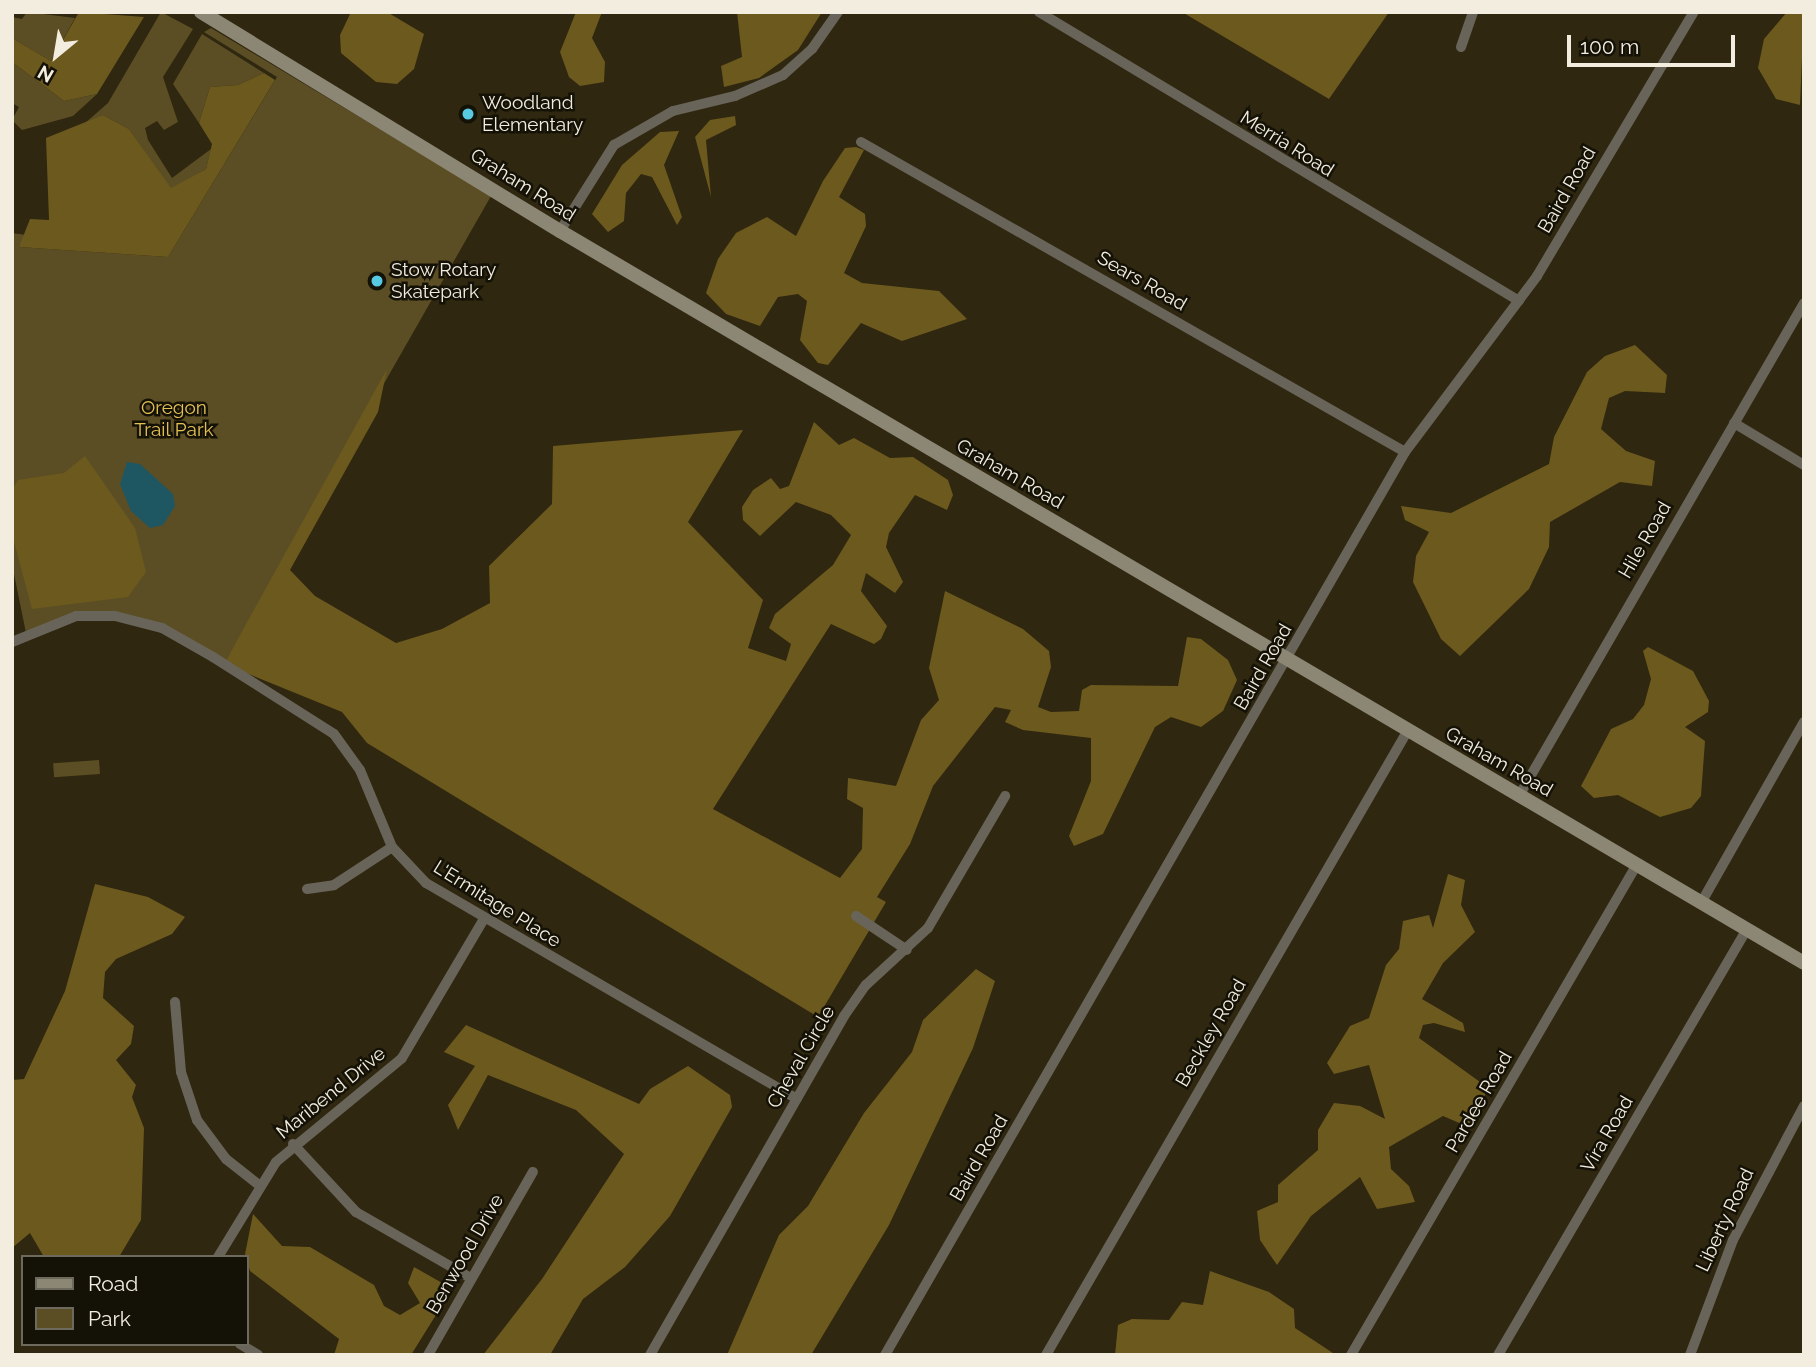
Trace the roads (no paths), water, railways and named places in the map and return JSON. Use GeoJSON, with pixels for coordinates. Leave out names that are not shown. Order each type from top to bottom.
{"type":"FeatureCollection","features":[{"type":"Feature","properties":{"kind":"main road","name":"Graham Road"},"geometry":{"type":"LineString","coordinates":[[201,12],[560,231],[1804,963]]}},
{"type":"Feature","properties":{"kind":"street"},"geometry":{"type":"LineString","coordinates":[[560,231],[614,145],[673,111],[783,75],[812,49],[838,12]]}},
{"type":"Feature","properties":{"kind":"street","name":"Merria Road"},"geometry":{"type":"LineString","coordinates":[[1039,12],[1519,301]]}},
{"type":"Feature","properties":{"kind":"street"},"geometry":{"type":"LineString","coordinates":[[1461,47],[1473,12]]}},
{"type":"Feature","properties":{"kind":"street","name":"Baird Road"},"geometry":{"type":"LineString","coordinates":[[885,1355],[1405,452],[1519,301],[1694,12]]}},
{"type":"Feature","properties":{"kind":"street","name":"Sears Road"},"geometry":{"type":"LineString","coordinates":[[861,142],[1405,452]]}},
{"type":"Feature","properties":{"kind":"street","name":"Hile Road"},"geometry":{"type":"LineString","coordinates":[[1519,796],[1804,303]]}},
{"type":"Feature","properties":{"kind":"street"},"geometry":{"type":"LineString","coordinates":[[1734,424],[1804,465]]}},
{"type":"Feature","properties":{"kind":"street","name":"L'Ermitage Place"},"geometry":{"type":"LineString","coordinates":[[12,642],[76,616],[115,617],[162,628],[334,734],[360,770],[392,847],[426,883],[796,1099]]}},
{"type":"Feature","properties":{"kind":"street"},"geometry":{"type":"LineString","coordinates":[[1701,903],[1804,722]]}},
{"type":"Feature","properties":{"kind":"street","name":"Beckley Road"},"geometry":{"type":"LineString","coordinates":[[1045,1355],[1408,730]]}},
{"type":"Feature","properties":{"kind":"street","name":"Cheval Circle"},"geometry":{"type":"LineString","coordinates":[[650,1355],[858,995],[928,928],[1005,796]]}},
{"type":"Feature","properties":{"kind":"street"},"geometry":{"type":"LineString","coordinates":[[307,889],[334,885],[392,847]]}},
{"type":"Feature","properties":{"kind":"street","name":"Pardee Road"},"geometry":{"type":"LineString","coordinates":[[1351,1355],[1636,866]]}},
{"type":"Feature","properties":{"kind":"street"},"geometry":{"type":"LineString","coordinates":[[856,916],[907,950]]}},
{"type":"Feature","properties":{"kind":"street","name":"Maribend Drive"},"geometry":{"type":"LineString","coordinates":[[219,1255],[259,1185],[293,1144],[402,1058],[484,919]]}},
{"type":"Feature","properties":{"kind":"street","name":"Vira Road"},"geometry":{"type":"LineString","coordinates":[[1498,1355],[1746,930]]}},
{"type":"Feature","properties":{"kind":"street"},"geometry":{"type":"LineString","coordinates":[[175,1002],[191,1107],[216,1149],[259,1185]]}},
{"type":"Feature","properties":{"kind":"street","name":"Liberty Road"},"geometry":{"type":"LineString","coordinates":[[1690,1355],[1733,1240],[1804,1106]]}},
{"type":"Feature","properties":{"kind":"street"},"geometry":{"type":"LineString","coordinates":[[293,1144],[356,1212],[471,1278]]}},
{"type":"Feature","properties":{"kind":"street","name":"Benwood Drive"},"geometry":{"type":"LineString","coordinates":[[428,1355],[533,1172]]}},
{"type":"Feature","properties":{"kind":"water"},"geometry":{"type":"Polygon","coordinates":[[[127,462],[140,464],[173,494],[175,506],[163,525],[150,528],[131,511],[120,484],[127,462]]]}},
{"type":"Feature","properties":{"kind":"place","name":"Woodland Elementary"},"geometry":{"type":"Point","coordinates":[468,114]}},
{"type":"Feature","properties":{"kind":"place","name":"Stow Rotary Skatepark"},"geometry":{"type":"Point","coordinates":[377,281]}},
{"type":"Feature","properties":{"kind":"park label","name":"Oregon Trail Park"},"geometry":{"type":"Point","coordinates":[174,419]}}]}
